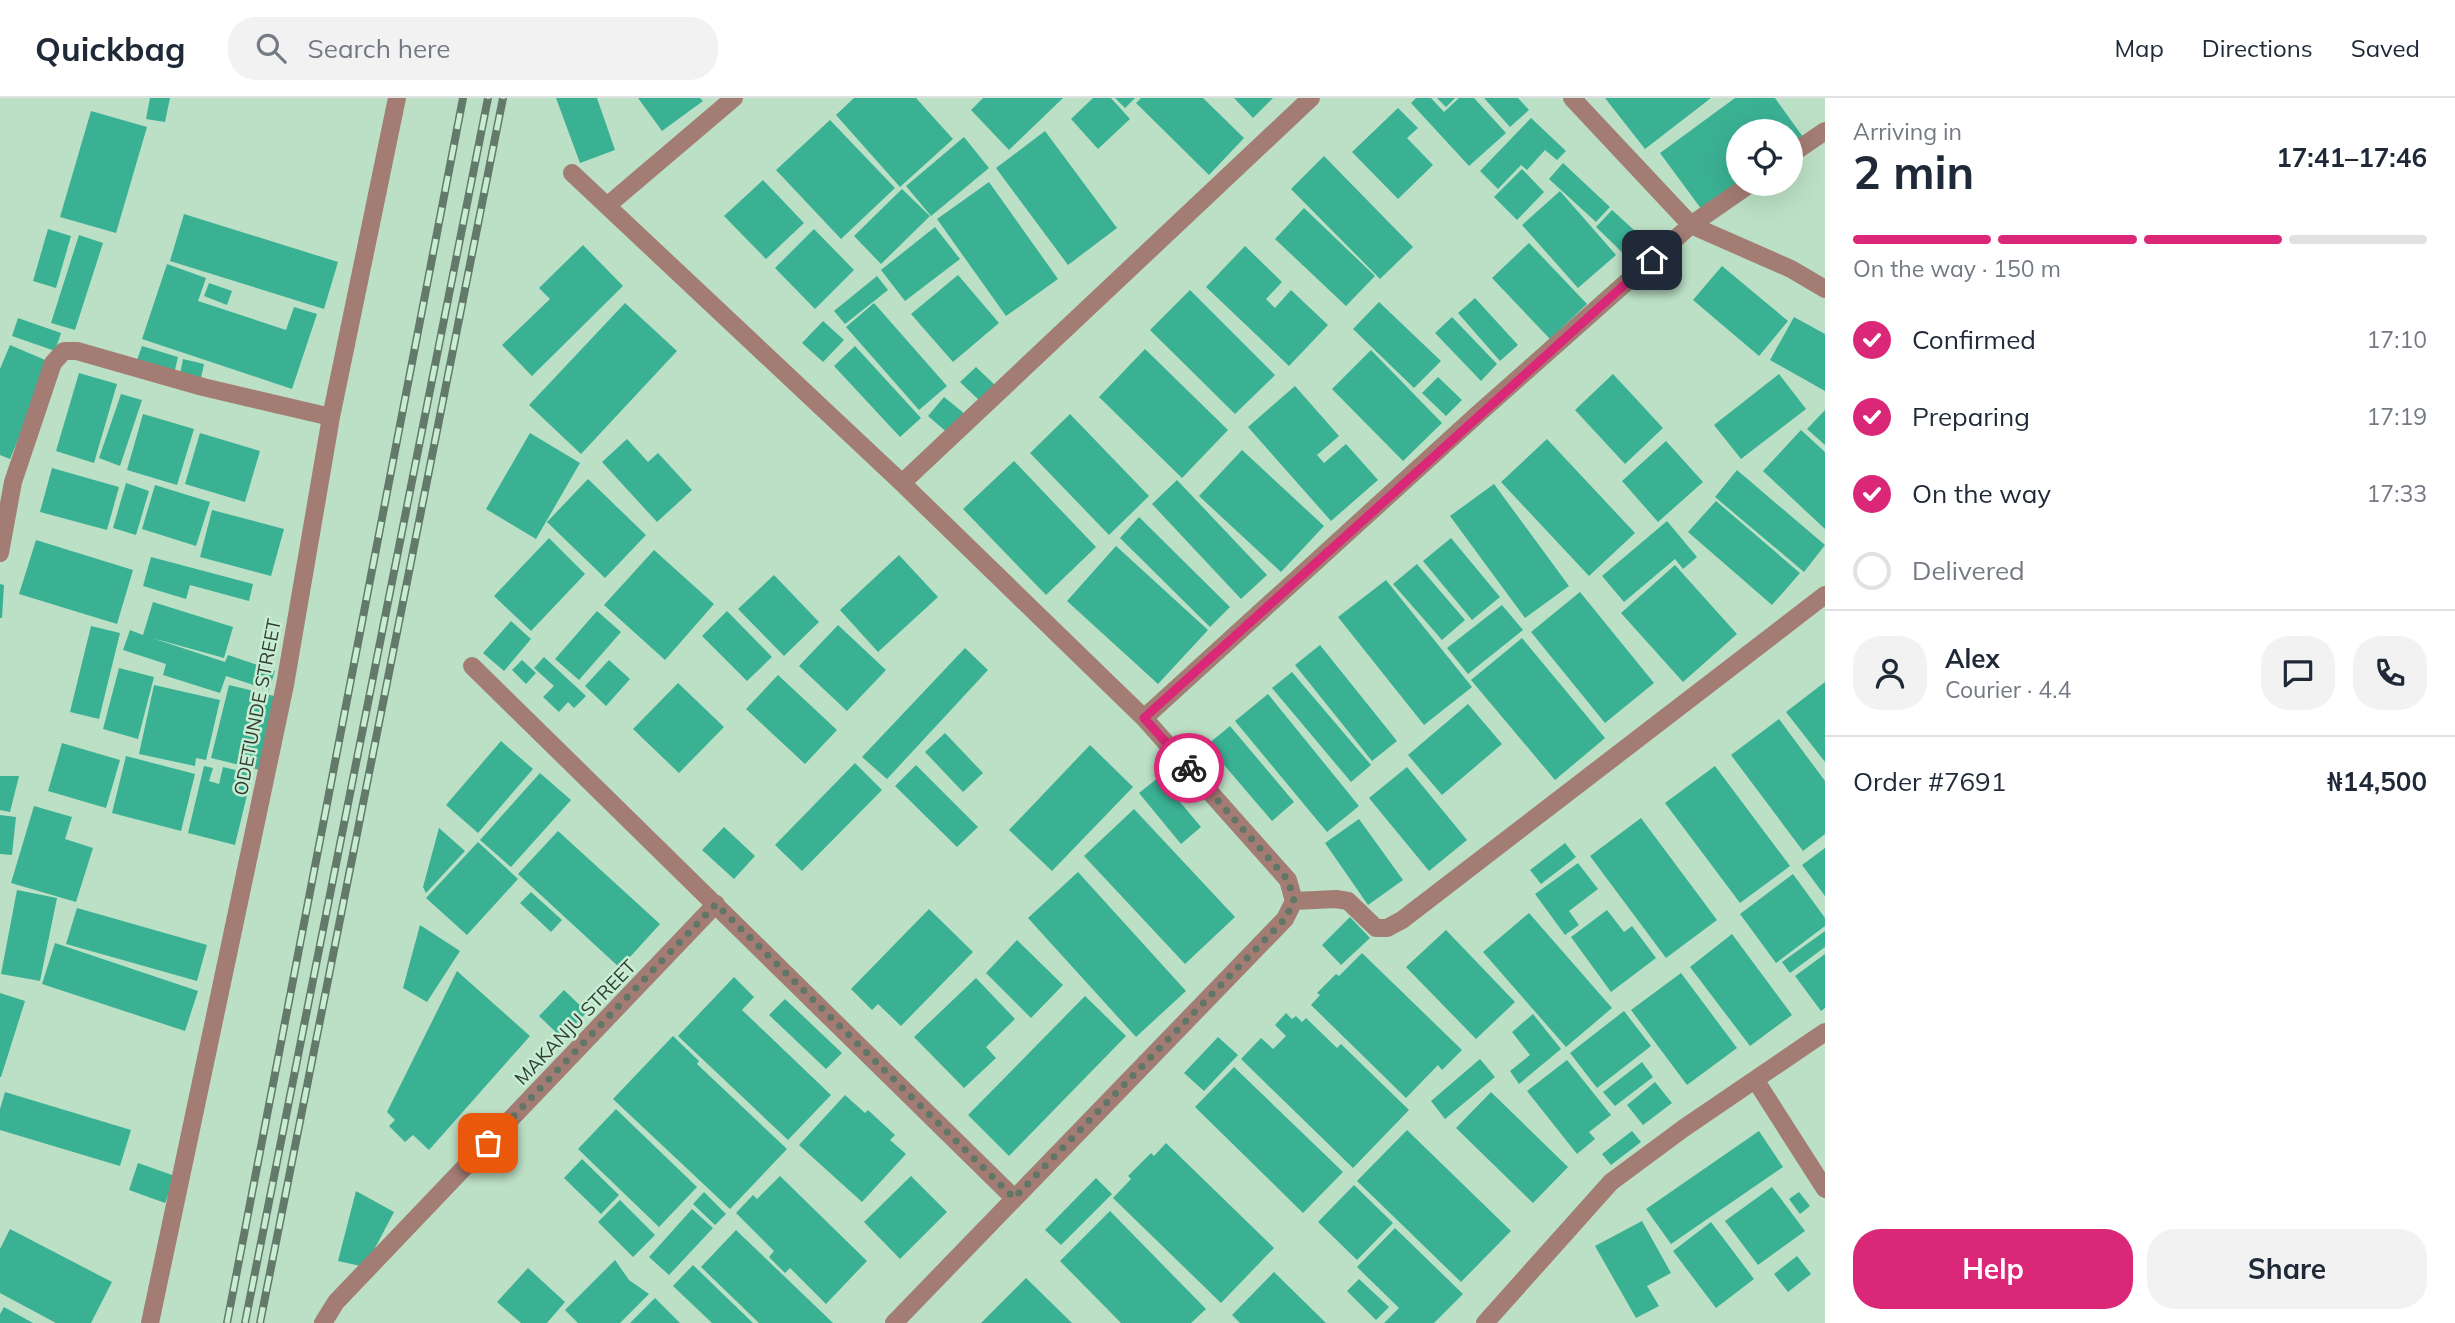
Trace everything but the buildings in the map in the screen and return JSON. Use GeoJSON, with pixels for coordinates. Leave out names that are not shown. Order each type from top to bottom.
{"type":"FeatureCollection","features":[{"type":"Feature","properties":{"kind":"street","name":"ODETUNDE STREET"},"geometry":{"type":"LineString","coordinates":[[150,1323],[285,685],[331,417],[397,98]]}},
{"type":"Feature","properties":{"kind":"street"},"geometry":{"type":"LineString","coordinates":[[608,205],[734,98]]}},
{"type":"Feature","properties":{"kind":"street"},"geometry":{"type":"LineString","coordinates":[[902,483],[1311,98]]}},
{"type":"Feature","properties":{"kind":"street"},"geometry":{"type":"LineString","coordinates":[[1572,98],[1691,225],[1791,269],[1825,289]]}},
{"type":"Feature","properties":{"kind":"street"},"geometry":{"type":"LineString","coordinates":[[1803,146],[1825,131]]}},
{"type":"Feature","properties":{"kind":"street"},"geometry":{"type":"LineString","coordinates":[[572,173],[902,483],[1144,718],[1288,880],[1294,901],[1285,919],[894,1323]]}},
{"type":"Feature","properties":{"kind":"street"},"geometry":{"type":"LineString","coordinates":[[1144,718],[1468,423],[1691,225],[1733,196]]}},
{"type":"Feature","properties":{"kind":"street"},"geometry":{"type":"LineString","coordinates":[[0,553],[13,482],[53,363],[64,351],[77,351],[203,387],[331,417]]}},
{"type":"Feature","properties":{"kind":"street"},"geometry":{"type":"LineString","coordinates":[[1294,901],[1348,901],[1376,928],[1387,928],[1402,920],[1825,595]]}},
{"type":"Feature","properties":{"kind":"street"},"geometry":{"type":"LineString","coordinates":[[472,666],[1014,1198]]}},
{"type":"Feature","properties":{"kind":"street","name":"MAKANJU STREET"},"geometry":{"type":"LineString","coordinates":[[323,1323],[336,1302],[716,904]]}},
{"type":"Feature","properties":{"kind":"street"},"geometry":{"type":"LineString","coordinates":[[1485,1323],[1611,1182],[1684,1128],[1825,1032]]}},
{"type":"Feature","properties":{"kind":"street"},"geometry":{"type":"LineString","coordinates":[[1756,1080],[1825,1189]]}},
{"type":"Feature","properties":{"kind":"railway"},"geometry":{"type":"LineString","coordinates":[[227,1323],[463,98]]}},
{"type":"Feature","properties":{"kind":"railway"},"geometry":{"type":"LineString","coordinates":[[245,1323],[488,98]]}},
{"type":"Feature","properties":{"kind":"railway"},"geometry":{"type":"LineString","coordinates":[[260,1323],[503,98]]}},
{"type":"Feature","properties":{"kind":"way so far"},"geometry":{"type":"LineString","coordinates":[[488,1143],[716,904],[1014,1198],[1285,919],[1294,901],[1288,880],[1189,768]]}},
{"type":"Feature","properties":{"kind":"route"},"geometry":{"type":"LineString","coordinates":[[1189,768],[1144,718],[1478,414],[1652,260]]}}]}
